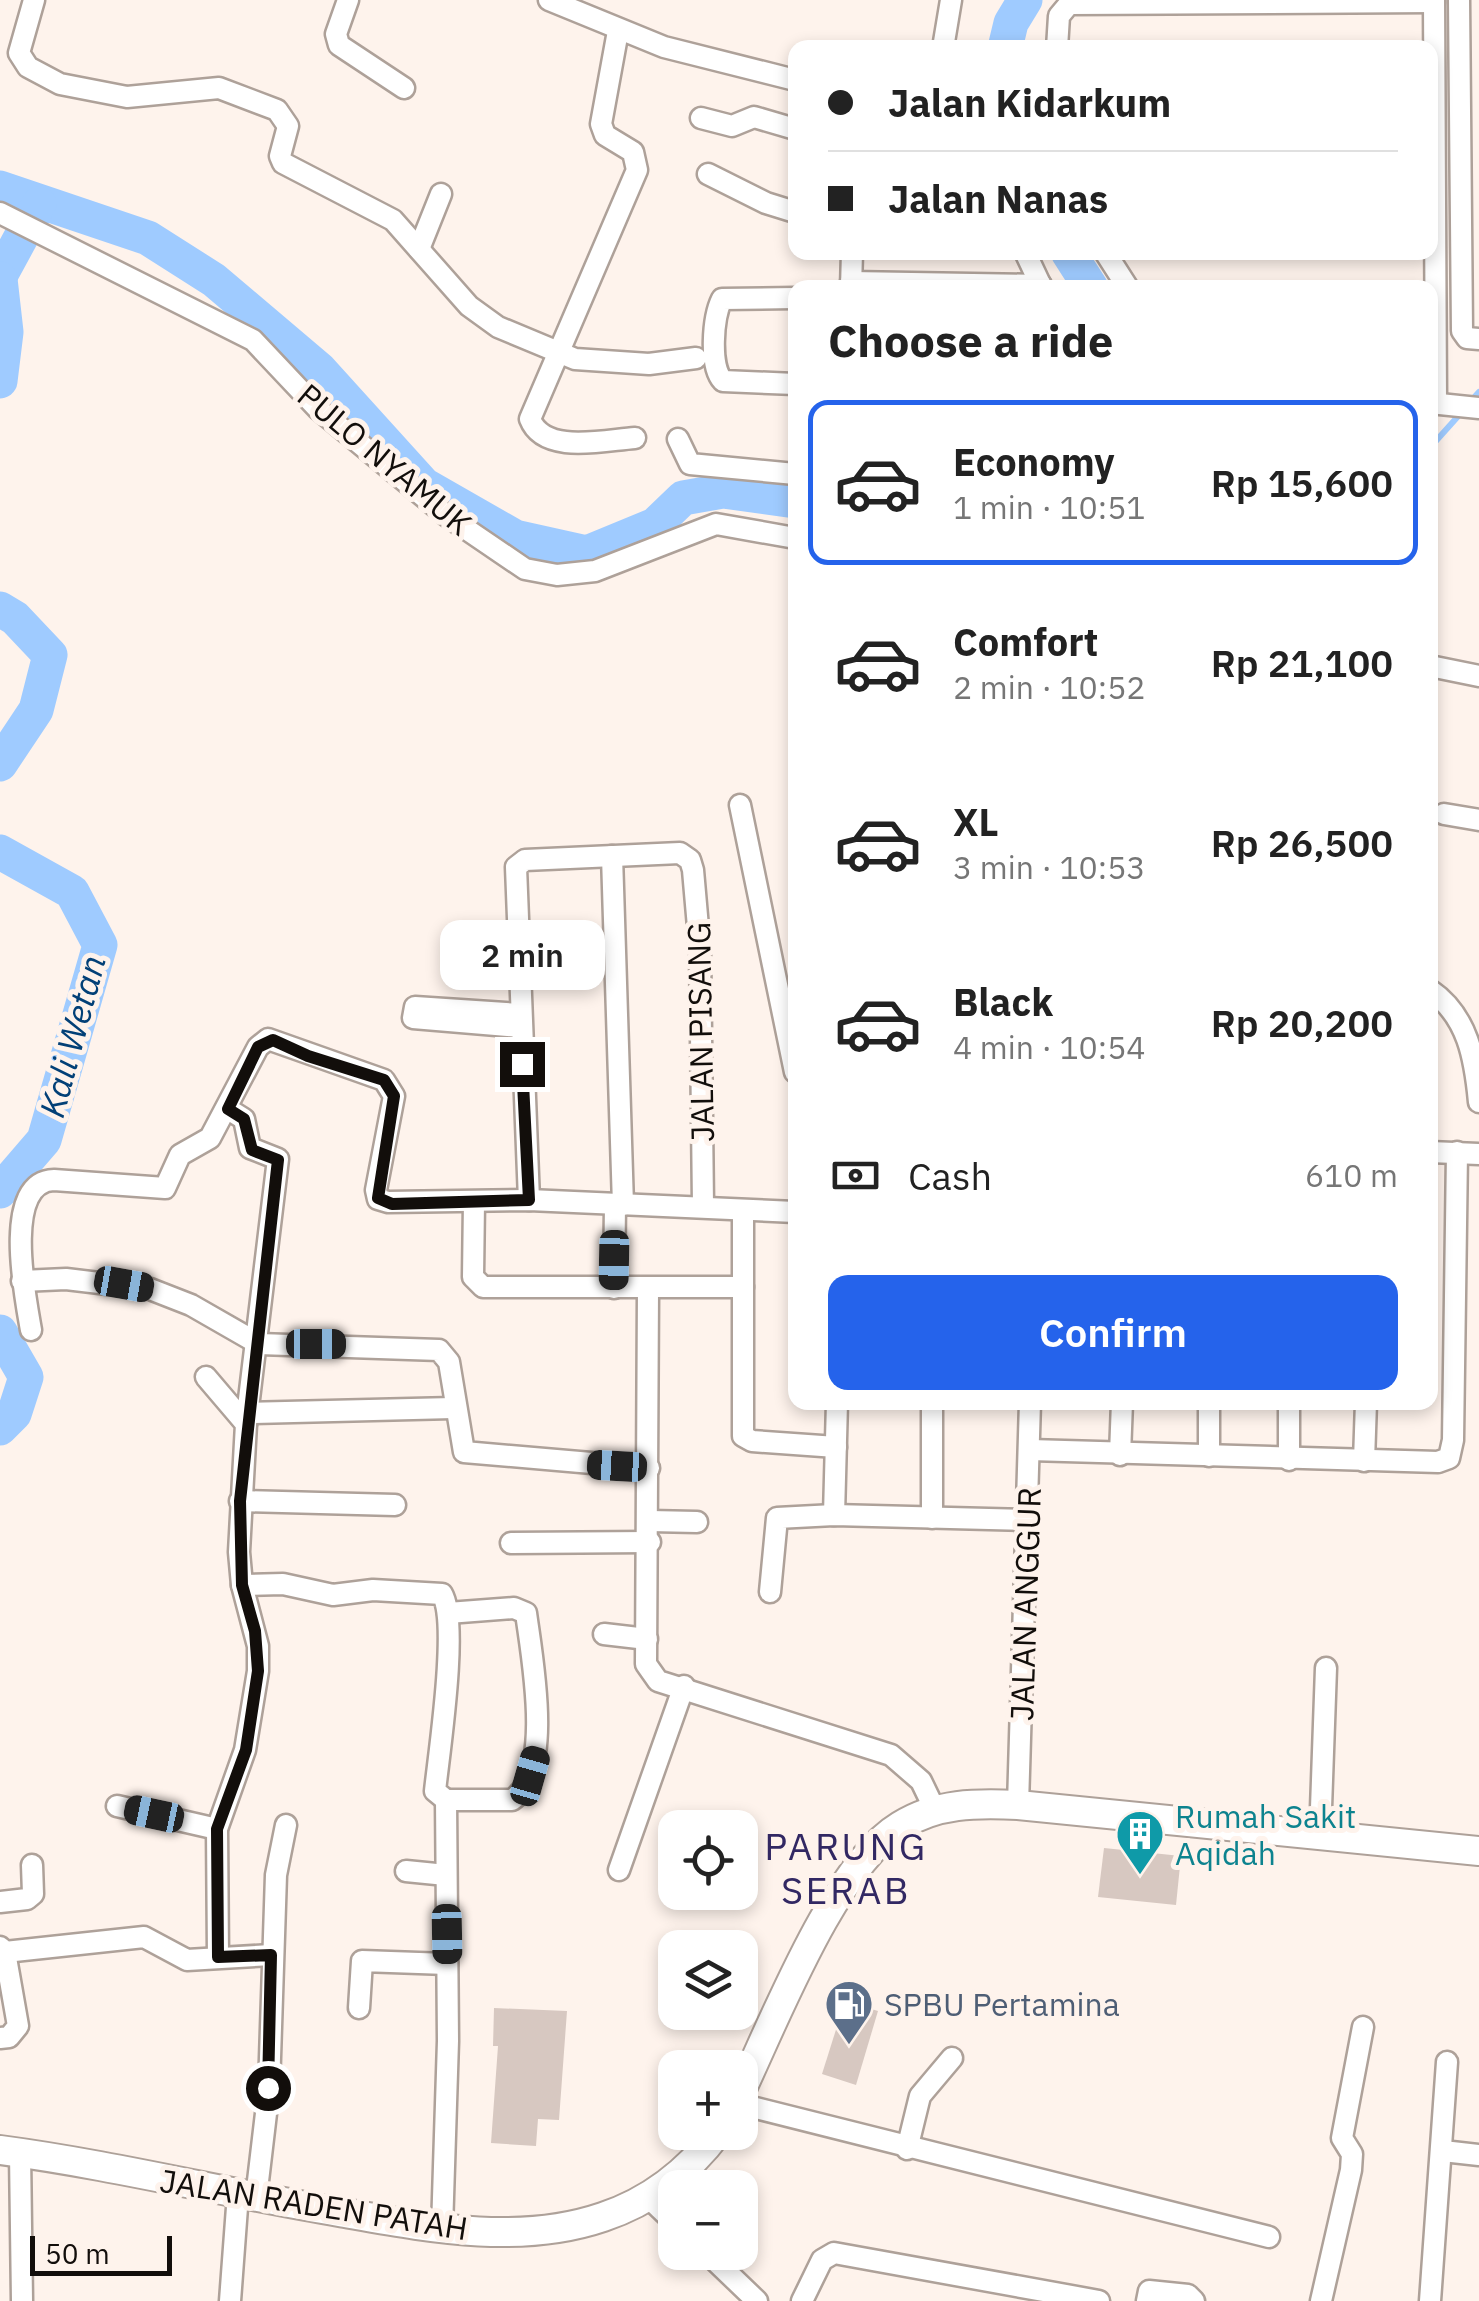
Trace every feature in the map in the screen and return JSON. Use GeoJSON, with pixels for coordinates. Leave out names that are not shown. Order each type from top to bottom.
{"type":"FeatureCollection","features":[{"type":"Feature","properties":{"kind":"main road"},"geometry":{"type":"LineString","coordinates":[[758,2055],[806,1954],[860,1864],[879,1841],[934,1810],[973,1803],[1018,1805],[1479,1851]]}},
{"type":"Feature","properties":{"kind":"main road","name":"JALAN RADEN PATAH"},"geometry":{"type":"LineString","coordinates":[[10,2151],[442,2229],[540,2230],[602,2217],[649,2198],[704,2150]]}},
{"type":"Feature","properties":{"kind":"street"},"geometry":{"type":"LineString","coordinates":[[34,0],[18,42],[18,53],[28,67],[86,92],[128,97],[211,87],[277,110],[288,126],[280,156],[284,163],[376,208],[484,319],[556,354],[596,362],[649,364],[696,358]]}},
{"type":"Feature","properties":{"kind":"street"},"geometry":{"type":"LineString","coordinates":[[348,0],[336,34],[339,45],[404,88]]}},
{"type":"Feature","properties":{"kind":"street"},"geometry":{"type":"LineString","coordinates":[[549,0],[618,32],[788,78]]}},
{"type":"Feature","properties":{"kind":"street"},"geometry":{"type":"LineString","coordinates":[[944,40],[951,0]]}},
{"type":"Feature","properties":{"kind":"street"},"geometry":{"type":"LineString","coordinates":[[1459,0],[1469,60],[1462,330],[1467,338],[1479,340]]}},
{"type":"Feature","properties":{"kind":"street"},"geometry":{"type":"LineString","coordinates":[[1057,40],[1058,16],[1069,4],[1434,1],[1433,40]]}},
{"type":"Feature","properties":{"kind":"street"},"geometry":{"type":"LineString","coordinates":[[618,32],[600,119],[605,135],[632,152],[637,170],[531,411],[531,424],[546,436],[569,442],[635,438]]}},
{"type":"Feature","properties":{"kind":"street"},"geometry":{"type":"LineString","coordinates":[[701,118],[732,126],[754,117],[788,127]]}},
{"type":"Feature","properties":{"kind":"street"},"geometry":{"type":"LineString","coordinates":[[708,174],[766,204],[788,210]]}},
{"type":"Feature","properties":{"kind":"street"},"geometry":{"type":"LineString","coordinates":[[419,249],[441,194]]}},
{"type":"Feature","properties":{"kind":"street","name":"PULO NYAMUK"},"geometry":{"type":"LineString","coordinates":[[0,212],[253,340],[332,420],[447,516],[525,568],[557,575],[595,572],[716,524],[788,537]]}},
{"type":"Feature","properties":{"kind":"street"},"geometry":{"type":"LineString","coordinates":[[788,298],[728,296],[718,308],[715,369],[724,381],[788,384]]}},
{"type":"Feature","properties":{"kind":"street"},"geometry":{"type":"LineString","coordinates":[[1438,376],[1440,404],[1479,408]]}},
{"type":"Feature","properties":{"kind":"street"},"geometry":{"type":"LineString","coordinates":[[678,439],[690,464],[788,473]]}},
{"type":"Feature","properties":{"kind":"street"},"geometry":{"type":"LineString","coordinates":[[1438,668],[1479,676]]}},
{"type":"Feature","properties":{"kind":"street"},"geometry":{"type":"LineString","coordinates":[[740,805],[788,1035]]}},
{"type":"Feature","properties":{"kind":"street"},"geometry":{"type":"LineString","coordinates":[[1444,814],[1479,820]]}},
{"type":"Feature","properties":{"kind":"street","name":"JALAN PISANG"},"geometry":{"type":"LineString","coordinates":[[612,856],[680,853],[690,860],[700,950],[703,1205]]}},
{"type":"Feature","properties":{"kind":"street"},"geometry":{"type":"LineString","coordinates":[[529,1200],[514,874],[526,860],[612,856],[619,1204],[614,1288]]}},
{"type":"Feature","properties":{"kind":"street"},"geometry":{"type":"LineString","coordinates":[[1438,996],[1464,1026],[1479,1102]]}},
{"type":"Feature","properties":{"kind":"street"},"geometry":{"type":"LineString","coordinates":[[31,1330],[22,1281],[23,1206],[35,1184],[54,1180],[159,1190],[169,1182],[180,1155],[210,1138],[258,1047],[268,1039],[384,1080],[394,1096],[378,1198],[392,1204],[529,1200],[703,1205],[743,1212],[788,1212]]}},
{"type":"Feature","properties":{"kind":"street"},"geometry":{"type":"LineString","coordinates":[[218,1957],[217,1829],[246,1750],[256,1688],[258,1646],[242,1585],[240,1501],[278,1160],[252,1150],[244,1119],[228,1109]]}},
{"type":"Feature","properties":{"kind":"street"},"geometry":{"type":"LineString","coordinates":[[1438,1152],[1479,1154]]}},
{"type":"Feature","properties":{"kind":"street"},"geometry":{"type":"LineString","coordinates":[[1030,1450],[1289,1460],[1438,1462],[1449,1458],[1453,1450],[1457,1152]]}},
{"type":"Feature","properties":{"kind":"street"},"geometry":{"type":"LineString","coordinates":[[474,1202],[473,1277],[479,1286],[648,1290],[743,1287]]}},
{"type":"Feature","properties":{"kind":"street"},"geometry":{"type":"LineString","coordinates":[[743,1212],[742,1436],[752,1441],[836,1447]]}},
{"type":"Feature","properties":{"kind":"street"},"geometry":{"type":"LineString","coordinates":[[22,1281],[66,1278],[150,1289],[190,1305],[259,1344],[440,1350],[449,1362],[462,1449],[467,1453],[649,1468]]}},
{"type":"Feature","properties":{"kind":"street"},"geometry":{"type":"LineString","coordinates":[[648,1290],[650,1674],[658,1681],[684,1686],[892,1755],[921,1782],[934,1810]]}},
{"type":"Feature","properties":{"kind":"street"},"geometry":{"type":"LineString","coordinates":[[206,1377],[248,1418],[454,1408]]}},
{"type":"Feature","properties":{"kind":"street"},"geometry":{"type":"LineString","coordinates":[[834,1515],[836,1410]]}},
{"type":"Feature","properties":{"kind":"street"},"geometry":{"type":"LineString","coordinates":[[932,1410],[932,1518]]}},
{"type":"Feature","properties":{"kind":"street","name":"JALAN ANGGUR"},"geometry":{"type":"LineString","coordinates":[[1018,1805],[1030,1410]]}},
{"type":"Feature","properties":{"kind":"street"},"geometry":{"type":"LineString","coordinates":[[1120,1455],[1122,1410]]}},
{"type":"Feature","properties":{"kind":"street"},"geometry":{"type":"LineString","coordinates":[[1209,1410],[1209,1456]]}},
{"type":"Feature","properties":{"kind":"street"},"geometry":{"type":"LineString","coordinates":[[1289,1410],[1289,1460]]}},
{"type":"Feature","properties":{"kind":"street"},"geometry":{"type":"LineString","coordinates":[[1364,1461],[1366,1410]]}},
{"type":"Feature","properties":{"kind":"street"},"geometry":{"type":"LineString","coordinates":[[240,1501],[396,1505]]}},
{"type":"Feature","properties":{"kind":"street"},"geometry":{"type":"LineString","coordinates":[[770,1592],[777,1518],[834,1515],[1027,1520]]}},
{"type":"Feature","properties":{"kind":"street"},"geometry":{"type":"LineString","coordinates":[[511,1543],[650,1532],[697,1522]]}},
{"type":"Feature","properties":{"kind":"street"},"geometry":{"type":"LineString","coordinates":[[242,1585],[282,1584],[351,1595],[373,1590],[442,1594],[448,1613],[444,1717],[434,1791],[446,1800],[512,1800],[526,1784],[538,1748],[526,1613],[514,1608],[448,1613]]}},
{"type":"Feature","properties":{"kind":"street"},"geometry":{"type":"LineString","coordinates":[[604,1634],[647,1639]]}},
{"type":"Feature","properties":{"kind":"street"},"geometry":{"type":"LineString","coordinates":[[1320,1836],[1326,1668]]}},
{"type":"Feature","properties":{"kind":"street"},"geometry":{"type":"LineString","coordinates":[[619,1870],[684,1686]]}},
{"type":"Feature","properties":{"kind":"street"},"geometry":{"type":"LineString","coordinates":[[442,2229],[448,1964],[446,1800]]}},
{"type":"Feature","properties":{"kind":"street"},"geometry":{"type":"LineString","coordinates":[[117,1806],[217,1829]]}},
{"type":"Feature","properties":{"kind":"street"},"geometry":{"type":"LineString","coordinates":[[230,2301],[270,2057],[276,1875],[286,1825]]}},
{"type":"Feature","properties":{"kind":"street"},"geometry":{"type":"LineString","coordinates":[[0,1902],[27,1900],[33,1894],[32,1865]]}},
{"type":"Feature","properties":{"kind":"street"},"geometry":{"type":"LineString","coordinates":[[406,1870],[446,1876]]}},
{"type":"Feature","properties":{"kind":"street"},"geometry":{"type":"LineString","coordinates":[[0,2038],[9,2037],[18,2026],[3,1950],[144,1938],[187,1960],[271,1955]]}},
{"type":"Feature","properties":{"kind":"street"},"geometry":{"type":"LineString","coordinates":[[359,2008],[362,1962],[448,1964]]}},
{"type":"Feature","properties":{"kind":"street"},"geometry":{"type":"LineString","coordinates":[[1321,2301],[1352,2158],[1342,2138],[1363,2028]]}},
{"type":"Feature","properties":{"kind":"street"},"geometry":{"type":"LineString","coordinates":[[908,2149],[920,2096],[952,2058]]}},
{"type":"Feature","properties":{"kind":"street"},"geometry":{"type":"LineString","coordinates":[[1430,2301],[1447,2062]]}},
{"type":"Feature","properties":{"kind":"street"},"geometry":{"type":"LineString","coordinates":[[758,2109],[1269,2237]]}},
{"type":"Feature","properties":{"kind":"street"},"geometry":{"type":"LineString","coordinates":[[10,2151],[22,2301]]}},
{"type":"Feature","properties":{"kind":"street"},"geometry":{"type":"LineString","coordinates":[[1443,2151],[1479,2155]]}},
{"type":"Feature","properties":{"kind":"street"},"geometry":{"type":"LineString","coordinates":[[649,2198],[658,2207]]}},
{"type":"Feature","properties":{"kind":"street"},"geometry":{"type":"LineString","coordinates":[[802,2301],[822,2260],[834,2253],[1099,2301]]}},
{"type":"Feature","properties":{"kind":"street"},"geometry":{"type":"LineString","coordinates":[[724,2270],[756,2301]]}},
{"type":"Feature","properties":{"kind":"street"},"geometry":{"type":"LineString","coordinates":[[1147,2301],[1149,2292],[1173,2292],[1194,2301]]}},
{"type":"Feature","properties":{"kind":"building","name":"Rumah Sakit Aqidah"},"geometry":{"type":"Polygon","coordinates":[[[1104,1848],[1181,1856],[1176,1905],[1098,1897],[1104,1848]]]}},
{"type":"Feature","properties":{"kind":"building","name":"SPBU Pertamina"},"geometry":{"type":"Polygon","coordinates":[[[845,2001],[878,2011],[856,2085],[822,2074],[845,2001]]]}},
{"type":"Feature","properties":{"kind":"building"},"geometry":{"type":"Polygon","coordinates":[[[494,2008],[567,2011],[559,2120],[538,2119],[536,2146],[491,2143],[498,2046],[493,2046],[494,2008]]]}},
{"type":"Feature","properties":{"kind":"waterway"},"geometry":{"type":"LineString","coordinates":[[1007,40],[1011,23],[1025,0]]}},
{"type":"Feature","properties":{"kind":"waterway"},"geometry":{"type":"LineString","coordinates":[[0,188],[148,238],[214,280],[319,369],[424,485],[515,537],[587,553],[655,525],[683,498],[723,491],[788,500]]}},
{"type":"Feature","properties":{"kind":"waterway","name":"Kali Wetan"},"geometry":{"type":"LineString","coordinates":[[0,276],[39,204]]}},
{"type":"Feature","properties":{"kind":"waterway"},"geometry":{"type":"LineString","coordinates":[[1073,260],[1086,280]]}},
{"type":"Feature","properties":{"kind":"waterway","name":"Kali Wetan"},"geometry":{"type":"LineString","coordinates":[[0,279],[6,332],[0,381]]}},
{"type":"Feature","properties":{"kind":"waterway"},"geometry":{"type":"LineString","coordinates":[[1469,403],[1479,392]]}},
{"type":"Feature","properties":{"kind":"waterway"},"geometry":{"type":"LineString","coordinates":[[1438,439],[1461,413]]}},
{"type":"Feature","properties":{"kind":"waterway","name":"Kali Wetan"},"geometry":{"type":"LineString","coordinates":[[0,609],[15,618],[50,655],[36,710],[0,764]]}},
{"type":"Feature","properties":{"kind":"waterway","name":"Kali Wetan"},"geometry":{"type":"LineString","coordinates":[[0,852],[72,892],[100,945],[44,1140],[0,1191]]}},
{"type":"Feature","properties":{"kind":"waterway","name":"Kali Wetan"},"geometry":{"type":"LineString","coordinates":[[0,1332],[26,1377],[14,1414],[0,1428]]}},
{"type":"Feature","properties":{"kind":"place","name":"Rumah Sakit Aqidah"},"geometry":{"type":"Point","coordinates":[1140,1876]}},
{"type":"Feature","properties":{"kind":"place","name":"SPBU Pertamina"},"geometry":{"type":"Point","coordinates":[849,2046]}},
{"type":"Feature","properties":{"kind":"district","name":"PARUNG SERAB"},"geometry":{"type":"Point","coordinates":[846,1867]}},
{"type":"Feature","properties":{"kind":"route"},"geometry":{"type":"LineString","coordinates":[[268,2088],[271,1955],[218,1957],[217,1829],[246,1750],[258,1671],[258,1646],[242,1585],[240,1501],[278,1160],[273,1154],[248,1146],[244,1119],[228,1109],[258,1047],[264,1040],[273,1040],[308,1056],[384,1080],[390,1087],[394,1096],[376,1190],[378,1198],[392,1204],[529,1200],[522,1064]]}}]}
